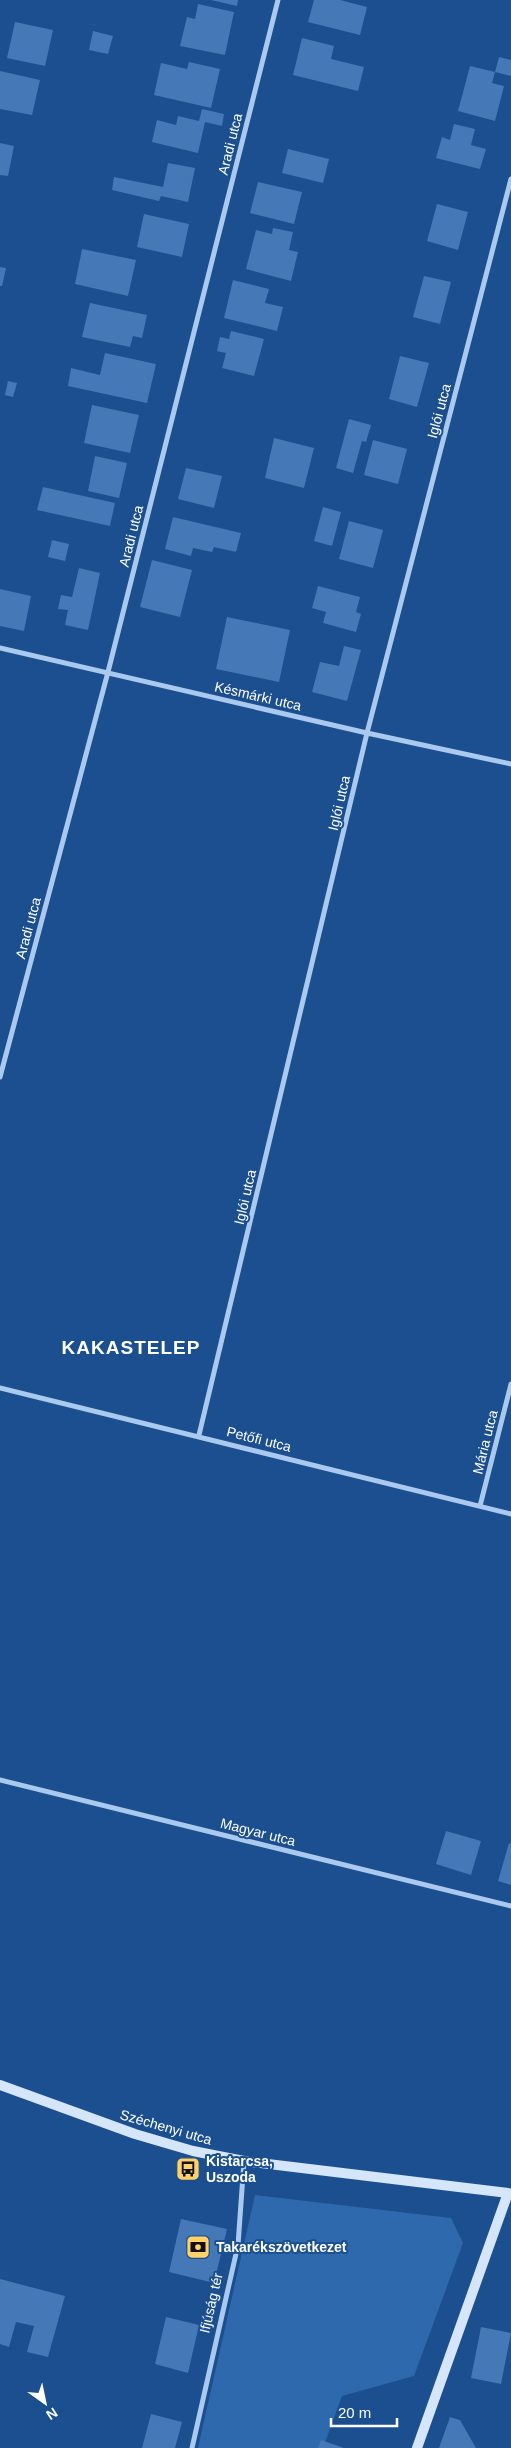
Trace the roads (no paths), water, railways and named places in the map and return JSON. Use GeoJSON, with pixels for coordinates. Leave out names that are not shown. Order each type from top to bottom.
{"type":"FeatureCollection","features":[{"type":"Feature","properties":{"kind":"main road","name":"Széchenyi utca"},"geometry":{"type":"LineString","coordinates":[[0,2085],[135,2134],[193,2151],[244,2161],[508,2193],[417,2448]]}},
{"type":"Feature","properties":{"kind":"street","name":"Aradi utca"},"geometry":{"type":"LineString","coordinates":[[0,1077],[108,672],[278,0]]}},
{"type":"Feature","properties":{"kind":"street","name":"Iglói utca"},"geometry":{"type":"LineString","coordinates":[[199,1435],[367,733],[511,180]]}},
{"type":"Feature","properties":{"kind":"street","name":"Késmárki utca"},"geometry":{"type":"LineString","coordinates":[[0,648],[367,733],[511,764]]}},
{"type":"Feature","properties":{"kind":"street","name":"Mária utca"},"geometry":{"type":"LineString","coordinates":[[480,1506],[511,1384]]}},
{"type":"Feature","properties":{"kind":"street","name":"Petőfi utca"},"geometry":{"type":"LineString","coordinates":[[0,1388],[199,1435],[511,1514]]}},
{"type":"Feature","properties":{"kind":"street","name":"Magyar utca"},"geometry":{"type":"LineString","coordinates":[[0,1780],[511,1906]]}},
{"type":"Feature","properties":{"kind":"street","name":"Ifjúság tér"},"geometry":{"type":"LineString","coordinates":[[192,2448],[238,2245],[244,2161]]}},
{"type":"Feature","properties":{"kind":"place","name":"Kistarcsa, Uszoda"},"geometry":{"type":"Point","coordinates":[188,2169]}},
{"type":"Feature","properties":{"kind":"place","name":"Takarékszövetkezet"},"geometry":{"type":"Point","coordinates":[198,2247]}},
{"type":"Feature","properties":{"kind":"district","name":"KAKASTELEP"},"geometry":{"type":"Point","coordinates":[131,1347]}}]}
